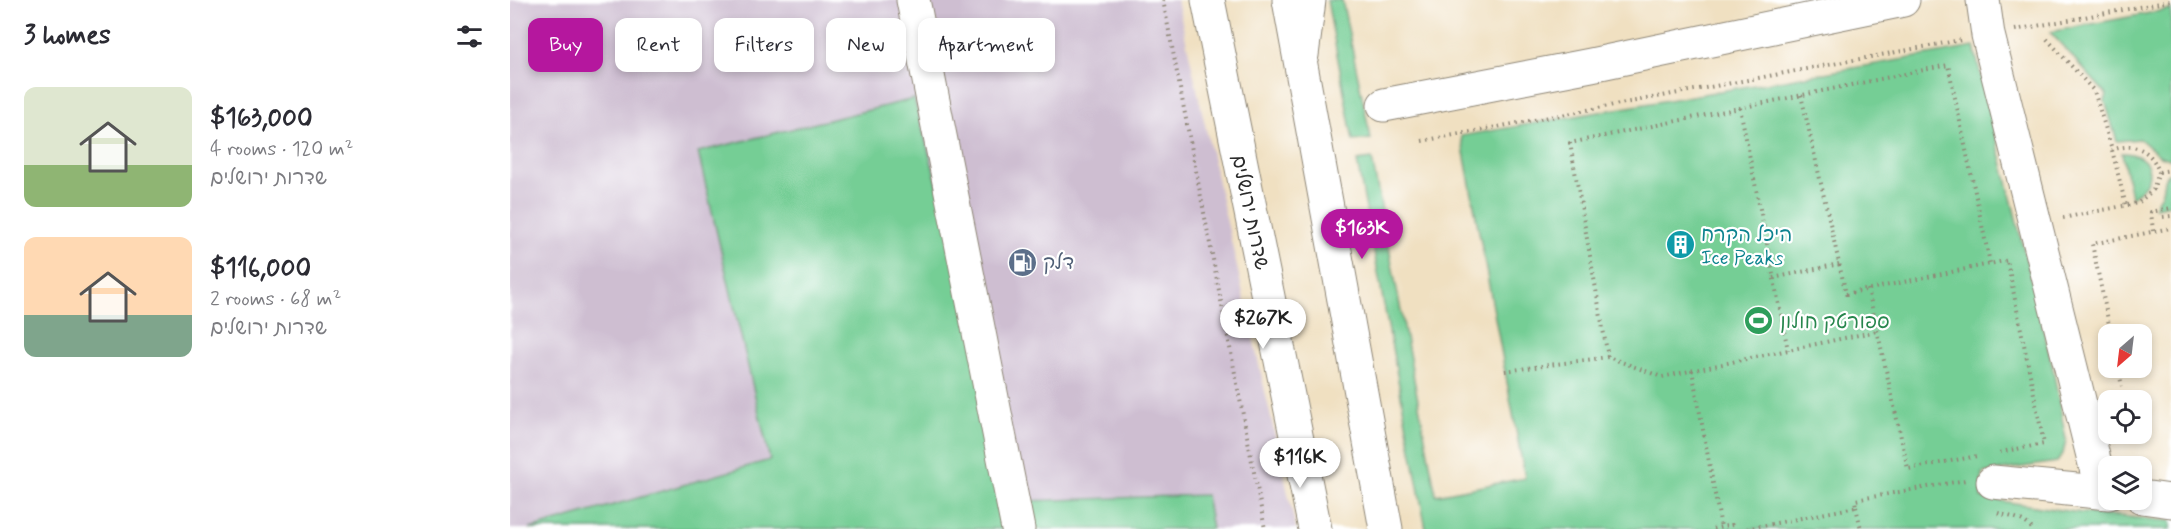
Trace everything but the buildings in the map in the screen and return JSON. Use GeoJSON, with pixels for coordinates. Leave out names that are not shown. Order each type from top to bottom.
{"type":"FeatureCollection","features":[{"type":"Feature","properties":{"kind":"main road"},"geometry":{"type":"LineString","coordinates":[[913,0],[1018,529]]}},
{"type":"Feature","properties":{"kind":"main road","name":"שדרות ירושלים"},"geometry":{"type":"LineString","coordinates":[[1208,0],[1315,529]]}},
{"type":"Feature","properties":{"kind":"main road"},"geometry":{"type":"LineString","coordinates":[[1289,0],[1386,529]]}},
{"type":"Feature","properties":{"kind":"main road"},"geometry":{"type":"LineString","coordinates":[[1301,66],[1309,0]]}},
{"type":"Feature","properties":{"kind":"main road"},"geometry":{"type":"LineString","coordinates":[[1384,105],[1591,65],[1903,0]]}},
{"type":"Feature","properties":{"kind":"main road"},"geometry":{"type":"LineString","coordinates":[[1983,0],[1988,35],[2098,465]]}},
{"type":"Feature","properties":{"kind":"main road"},"geometry":{"type":"LineString","coordinates":[[1258,247],[1316,440],[1334,529]]}},
{"type":"Feature","properties":{"kind":"main road"},"geometry":{"type":"LineString","coordinates":[[1984,480],[2098,491]]}},
{"type":"Feature","properties":{"kind":"main road"},"geometry":{"type":"LineString","coordinates":[[2152,498],[2171,501]]}},
{"type":"Feature","properties":{"kind":"path"},"geometry":{"type":"LineString","coordinates":[[1163,0],[1265,529]]}},
{"type":"Feature","properties":{"kind":"path"},"geometry":{"type":"LineString","coordinates":[[1422,141],[2171,1]]}},
{"type":"Feature","properties":{"kind":"path"},"geometry":{"type":"LineString","coordinates":[[2047,39],[2094,92],[2126,206]]}},
{"type":"Feature","properties":{"kind":"path"},"geometry":{"type":"LineString","coordinates":[[1608,357],[1570,143],[1948,64],[1990,263]]}},
{"type":"Feature","properties":{"kind":"path"},"geometry":{"type":"LineString","coordinates":[[1801,95],[1846,294],[2013,259]]}},
{"type":"Feature","properties":{"kind":"path"},"geometry":{"type":"LineString","coordinates":[[1740,108],[1788,350]]}},
{"type":"Feature","properties":{"kind":"path"},"geometry":{"type":"LineString","coordinates":[[2061,219],[2126,206],[2146,198],[2157,183],[2159,172],[2153,159],[2138,147],[2129,146],[2112,150]]}},
{"type":"Feature","properties":{"kind":"path"},"geometry":{"type":"LineString","coordinates":[[2159,172],[2171,170]]}},
{"type":"Feature","properties":{"kind":"path"},"geometry":{"type":"LineString","coordinates":[[2154,231],[2151,212],[2171,208]]}},
{"type":"Feature","properties":{"kind":"path"},"geometry":{"type":"LineString","coordinates":[[2163,217],[2171,216]]}},
{"type":"Feature","properties":{"kind":"path"},"geometry":{"type":"LineString","coordinates":[[2109,324],[2092,244],[2171,228]]}},
{"type":"Feature","properties":{"kind":"path"},"geometry":{"type":"LineString","coordinates":[[2007,260],[2044,444]]}},
{"type":"Feature","properties":{"kind":"path"},"geometry":{"type":"LineString","coordinates":[[1773,278],[1839,264]]}},
{"type":"Feature","properties":{"kind":"path"},"geometry":{"type":"LineString","coordinates":[[1868,289],[1908,469]]}},
{"type":"Feature","properties":{"kind":"path"},"geometry":{"type":"LineString","coordinates":[[1505,371],[1608,357],[1662,377],[1877,331]]}},
{"type":"Feature","properties":{"kind":"path"},"geometry":{"type":"LineString","coordinates":[[1692,370],[1721,527]]}},
{"type":"Feature","properties":{"kind":"path"},"geometry":{"type":"LineString","coordinates":[[2120,378],[2122,386]]}},
{"type":"Feature","properties":{"kind":"path"},"geometry":{"type":"LineString","coordinates":[[1861,529],[1855,501],[1984,480]]}},
{"type":"Feature","properties":{"kind":"path"},"geometry":{"type":"LineString","coordinates":[[1748,529],[1856,507]]}},
{"type":"Feature","properties":{"kind":"path"},"geometry":{"type":"LineString","coordinates":[[1713,529],[1732,525],[1733,529]]}},
{"type":"Feature","properties":{"kind":"shaded area"},"geometry":{"type":"Polygon","coordinates":[[[510,0],[1177,0],[1296,529],[510,529],[510,0]]]}},
{"type":"Feature","properties":{"kind":"green space"},"geometry":{"type":"Polygon","coordinates":[[[1327,0],[1342,0],[1371,139],[1353,141],[1327,0]]]}},
{"type":"Feature","properties":{"kind":"green space"},"geometry":{"type":"Polygon","coordinates":[[[2171,9],[2171,160],[2160,156],[2140,139],[2117,141],[2105,101],[2107,95],[2050,32],[2171,9]]]}},
{"type":"Feature","properties":{"kind":"green space","name":"ספורטק חולון"},"geometry":{"type":"Polygon","coordinates":[[[1974,47],[2053,369],[2066,440],[2063,454],[2057,462],[1982,473],[1981,498],[2074,512],[2171,521],[2171,529],[1426,529],[1357,161],[1372,159],[1436,495],[1525,478],[1461,136],[1974,47]]]}},
{"type":"Feature","properties":{"kind":"green space"},"geometry":{"type":"Polygon","coordinates":[[[914,99],[1025,501],[1206,495],[1212,529],[530,529],[770,460],[698,152],[914,99]]]}},
{"type":"Feature","properties":{"kind":"green space"},"geometry":{"type":"Polygon","coordinates":[[[2122,153],[2133,154],[2141,158],[2149,170],[2145,184],[2131,197],[2122,153]]]}},
{"type":"Feature","properties":{"kind":"green space"},"geometry":{"type":"Polygon","coordinates":[[[2171,172],[2171,204],[2155,207],[2164,179],[2171,172]]]}},
{"type":"Feature","properties":{"kind":"place","name":"היכל הקרח Ice Peaks"},"geometry":{"type":"Point","coordinates":[1680,245]}},
{"type":"Feature","properties":{"kind":"place","name":"דלק"},"geometry":{"type":"Point","coordinates":[1022,262]}},
{"type":"Feature","properties":{"kind":"place","name":"ספורטק חולון"},"geometry":{"type":"Point","coordinates":[1759,321]}}]}
